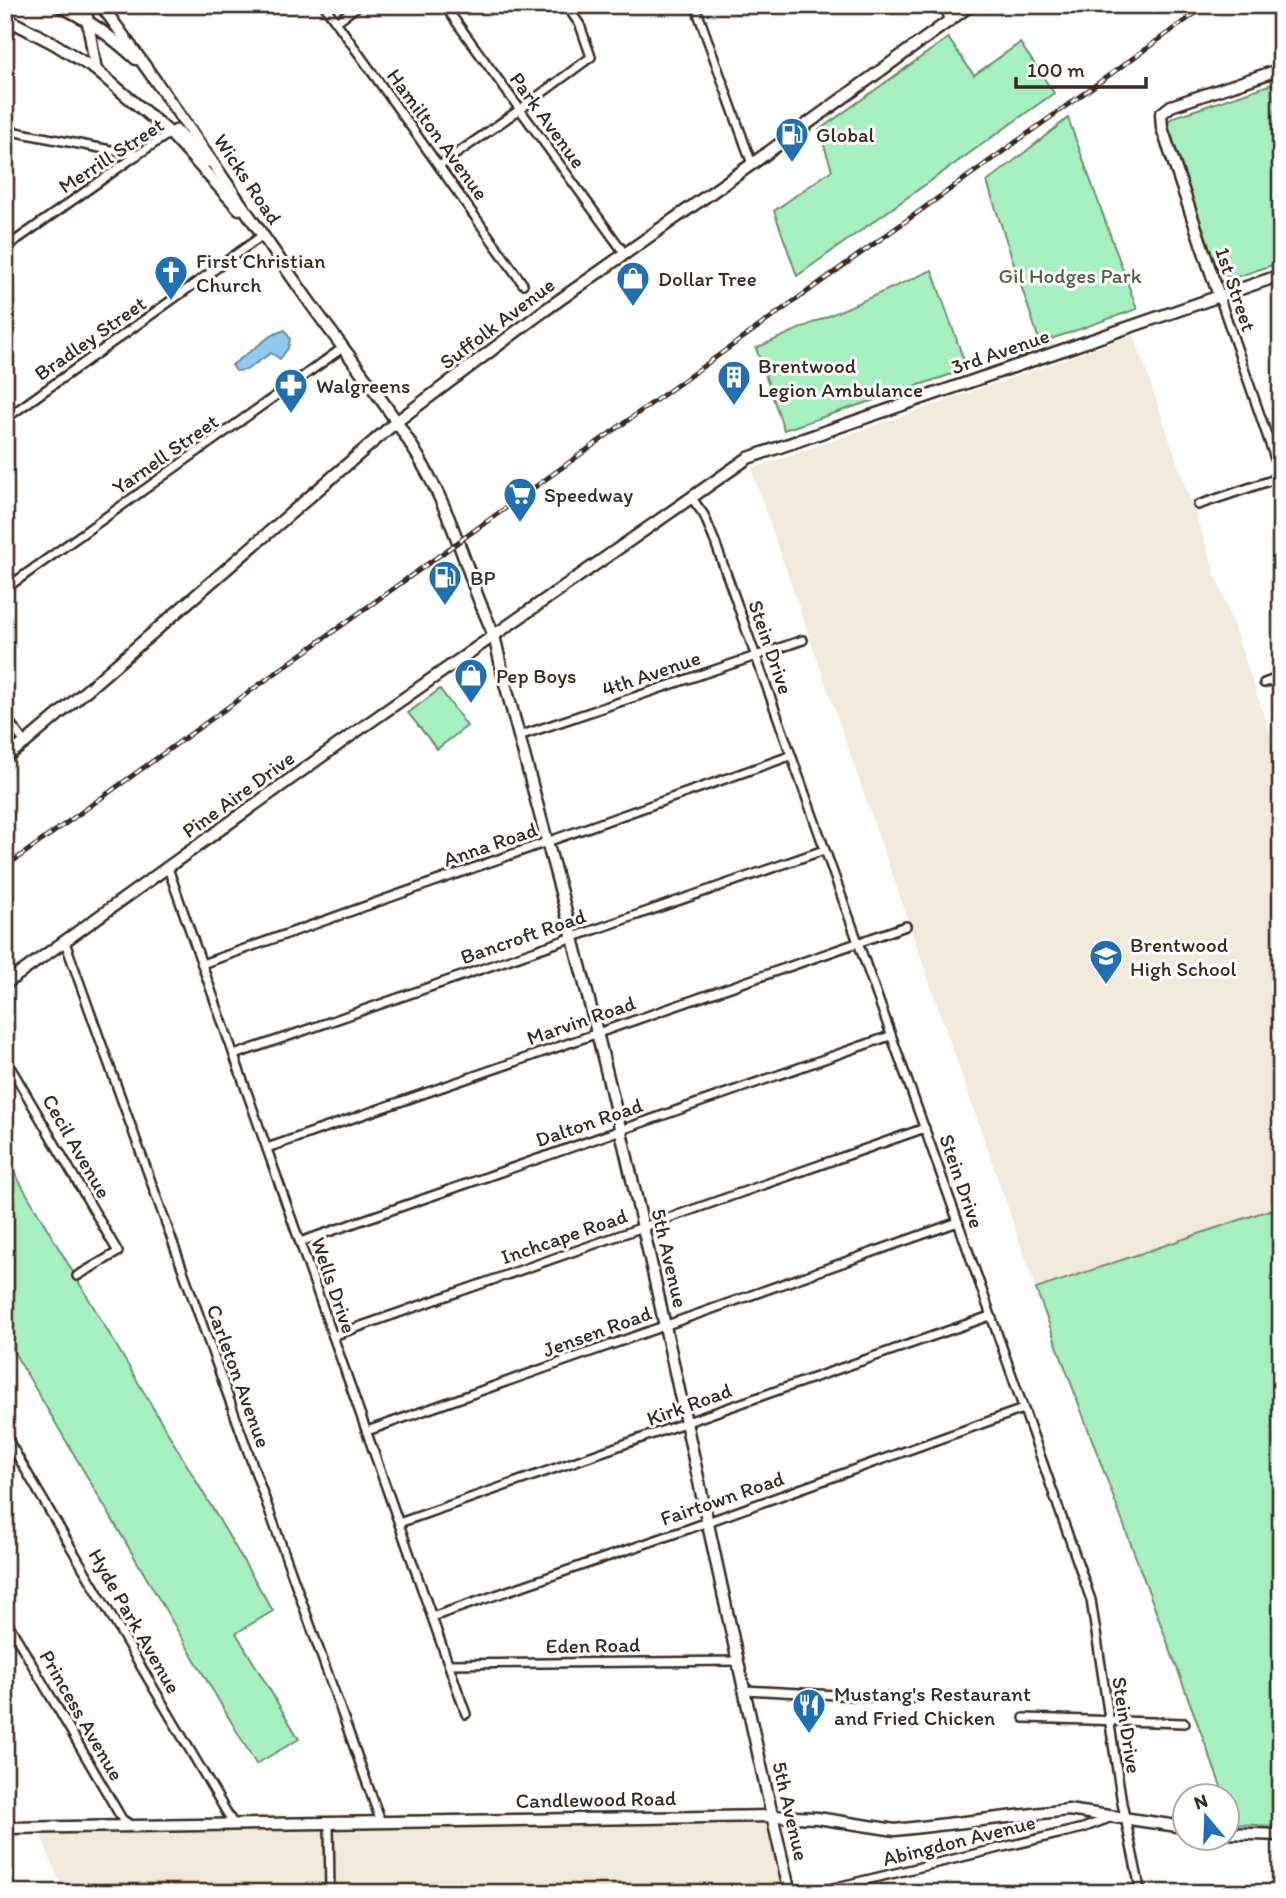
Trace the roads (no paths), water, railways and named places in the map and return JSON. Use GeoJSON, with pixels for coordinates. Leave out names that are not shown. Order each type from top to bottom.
{"type":"FeatureCollection","features":[{"type":"Feature","properties":{"kind":"street"},"geometry":{"type":"LineString","coordinates":[[57,5],[109,35],[158,82]]}},
{"type":"Feature","properties":{"kind":"street"},"geometry":{"type":"LineString","coordinates":[[85,5],[96,70]]}},
{"type":"Feature","properties":{"kind":"street","name":"Wicks Road"},"geometry":{"type":"LineString","coordinates":[[101,5],[158,82],[423,463],[456,535],[481,609],[494,636]]}},
{"type":"Feature","properties":{"kind":"street","name":"Hamilton Avenue"},"geometry":{"type":"LineString","coordinates":[[324,5],[523,284]]}},
{"type":"Feature","properties":{"kind":"street"},"geometry":{"type":"LineString","coordinates":[[336,22],[359,5]]}},
{"type":"Feature","properties":{"kind":"street","name":"Park Avenue"},"geometry":{"type":"LineString","coordinates":[[444,5],[625,254]]}},
{"type":"Feature","properties":{"kind":"street"},"geometry":{"type":"LineString","coordinates":[[439,166],[591,57],[580,25],[565,5]]}},
{"type":"Feature","properties":{"kind":"street"},"geometry":{"type":"LineString","coordinates":[[695,5],[752,164]]}},
{"type":"Feature","properties":{"kind":"street"},"geometry":{"type":"LineString","coordinates":[[943,5],[950,20]]}},
{"type":"Feature","properties":{"kind":"street","name":"Suffolk Avenue"},"geometry":{"type":"LineString","coordinates":[[5,757],[25,743],[396,422],[541,313],[971,5]]}},
{"type":"Feature","properties":{"kind":"street"},"geometry":{"type":"LineString","coordinates":[[5,18],[96,70],[169,132],[263,235]]}},
{"type":"Feature","properties":{"kind":"street","name":"1st Street"},"geometry":{"type":"LineString","coordinates":[[1281,69],[1171,106],[1161,114],[1162,128],[1281,476]]}},
{"type":"Feature","properties":{"kind":"street","name":"Merrill Street"},"geometry":{"type":"LineString","coordinates":[[5,248],[176,129],[226,182]]}},
{"type":"Feature","properties":{"kind":"street"},"geometry":{"type":"LineString","coordinates":[[5,130],[136,155]]}},
{"type":"Feature","properties":{"kind":"street","name":"Bradley Street"},"geometry":{"type":"LineString","coordinates":[[5,419],[263,235]]}},
{"type":"Feature","properties":{"kind":"street","name":"3rd Avenue"},"geometry":{"type":"LineString","coordinates":[[494,636],[748,458],[1281,275]]}},
{"type":"Feature","properties":{"kind":"street","name":"Yarnell Street"},"geometry":{"type":"LineString","coordinates":[[5,589],[344,347]]}},
{"type":"Feature","properties":{"kind":"street"},"geometry":{"type":"LineString","coordinates":[[1198,505],[1281,476]]}},
{"type":"Feature","properties":{"kind":"street","name":"Stein Drive"},"geometry":{"type":"LineString","coordinates":[[691,497],[704,515],[715,542],[1091,1600],[1125,1818],[1141,1893]]}},
{"type":"Feature","properties":{"kind":"street","name":"5th Avenue"},"geometry":{"type":"LineString","coordinates":[[494,636],[622,1129],[790,1893]]}},
{"type":"Feature","properties":{"kind":"street","name":"Pine Aire Drive"},"geometry":{"type":"LineString","coordinates":[[5,984],[494,636]]}},
{"type":"Feature","properties":{"kind":"street","name":"4th Avenue"},"geometry":{"type":"LineString","coordinates":[[519,736],[803,640]]}},
{"type":"Feature","properties":{"kind":"street"},"geometry":{"type":"LineString","coordinates":[[1264,683],[1281,677]]}},
{"type":"Feature","properties":{"kind":"street"},"geometry":{"type":"LineString","coordinates":[[5,716],[25,743]]}},
{"type":"Feature","properties":{"kind":"street","name":"Anna Road"},"geometry":{"type":"LineString","coordinates":[[202,964],[790,757]]}},
{"type":"Feature","properties":{"kind":"street","name":"Bancroft Road"},"geometry":{"type":"LineString","coordinates":[[234,1055],[824,850]]}},
{"type":"Feature","properties":{"kind":"street","name":"Wells Drive"},"geometry":{"type":"LineString","coordinates":[[168,867],[466,1714]]}},
{"type":"Feature","properties":{"kind":"street","name":"Marvin Road"},"geometry":{"type":"LineString","coordinates":[[267,1148],[906,926]]}},
{"type":"Feature","properties":{"kind":"street","name":"Carleton Avenue"},"geometry":{"type":"LineString","coordinates":[[65,942],[381,1822]]}},
{"type":"Feature","properties":{"kind":"street","name":"Dalton Road"},"geometry":{"type":"LineString","coordinates":[[300,1242],[890,1036]]}},
{"type":"Feature","properties":{"kind":"street","name":"Cecil Avenue"},"geometry":{"type":"LineString","coordinates":[[5,1058],[118,1252],[77,1276]]}},
{"type":"Feature","properties":{"kind":"street","name":"Inchcape Road"},"geometry":{"type":"LineString","coordinates":[[333,1336],[925,1128]]}},
{"type":"Feature","properties":{"kind":"street","name":"Jensen Road"},"geometry":{"type":"LineString","coordinates":[[367,1431],[958,1222]]}},
{"type":"Feature","properties":{"kind":"street","name":"Kirk Road"},"geometry":{"type":"LineString","coordinates":[[399,1523],[990,1316]]}},
{"type":"Feature","properties":{"kind":"street","name":"Fairtown Road"},"geometry":{"type":"LineString","coordinates":[[432,1617],[1023,1409]]}},
{"type":"Feature","properties":{"kind":"street","name":"Hyde Park Avenue"},"geometry":{"type":"LineString","coordinates":[[5,1435],[234,1825]]}},
{"type":"Feature","properties":{"kind":"street","name":"Princess Avenue"},"geometry":{"type":"LineString","coordinates":[[5,1618],[122,1819],[133,1826]]}},
{"type":"Feature","properties":{"kind":"street","name":"Eden Road"},"geometry":{"type":"LineString","coordinates":[[449,1664],[738,1661]]}},
{"type":"Feature","properties":{"kind":"street"},"geometry":{"type":"LineString","coordinates":[[744,1690],[911,1699]]}},
{"type":"Feature","properties":{"kind":"street"},"geometry":{"type":"LineString","coordinates":[[1024,1718],[1185,1723]]}},
{"type":"Feature","properties":{"kind":"street","name":"Candlewood Road"},"geometry":{"type":"LineString","coordinates":[[5,1828],[772,1816],[817,1818],[895,1830],[1068,1810],[1170,1825]]}},
{"type":"Feature","properties":{"kind":"street","name":"Abingdon Avenue"},"geometry":{"type":"LineString","coordinates":[[812,1893],[1083,1828],[1113,1816]]}},
{"type":"Feature","properties":{"kind":"street"},"geometry":{"type":"LineString","coordinates":[[330,1823],[330,1893]]}},
{"type":"Feature","properties":{"kind":"street"},"geometry":{"type":"LineString","coordinates":[[1240,1833],[1281,1835]]}},
{"type":"Feature","properties":{"kind":"water"},"geometry":{"type":"Polygon","coordinates":[[[285,330],[290,339],[288,348],[280,359],[271,353],[246,370],[236,371],[232,365],[272,335],[285,330]]]}},
{"type":"Feature","properties":{"kind":"railway"},"geometry":{"type":"LineString","coordinates":[[5,867],[1207,5]]}},
{"type":"Feature","properties":{"kind":"place","name":"Global"},"geometry":{"type":"Point","coordinates":[792,164]}},
{"type":"Feature","properties":{"kind":"place","name":"First Christian Church"},"geometry":{"type":"Point","coordinates":[171,302]}},
{"type":"Feature","properties":{"kind":"place","name":"Dollar Tree"},"geometry":{"type":"Point","coordinates":[633,308]}},
{"type":"Feature","properties":{"kind":"place","name":"Brentwood Legion Ambulance"},"geometry":{"type":"Point","coordinates":[734,407]}},
{"type":"Feature","properties":{"kind":"place","name":"Walgreens"},"geometry":{"type":"Point","coordinates":[291,415]}},
{"type":"Feature","properties":{"kind":"place","name":"Speedway"},"geometry":{"type":"Point","coordinates":[520,524]}},
{"type":"Feature","properties":{"kind":"place","name":"BP"},"geometry":{"type":"Point","coordinates":[445,607]}},
{"type":"Feature","properties":{"kind":"place","name":"Pep Boys"},"geometry":{"type":"Point","coordinates":[471,705]}},
{"type":"Feature","properties":{"kind":"place","name":"Brentwood High School"},"geometry":{"type":"Point","coordinates":[1106,986]}},
{"type":"Feature","properties":{"kind":"place","name":"Mustang's Restaurant and Fried Chicken"},"geometry":{"type":"Point","coordinates":[809,1735]}},
{"type":"Feature","properties":{"kind":"park label","name":"Gil Hodges Park"},"geometry":{"type":"Point","coordinates":[1070,275]}}]}
